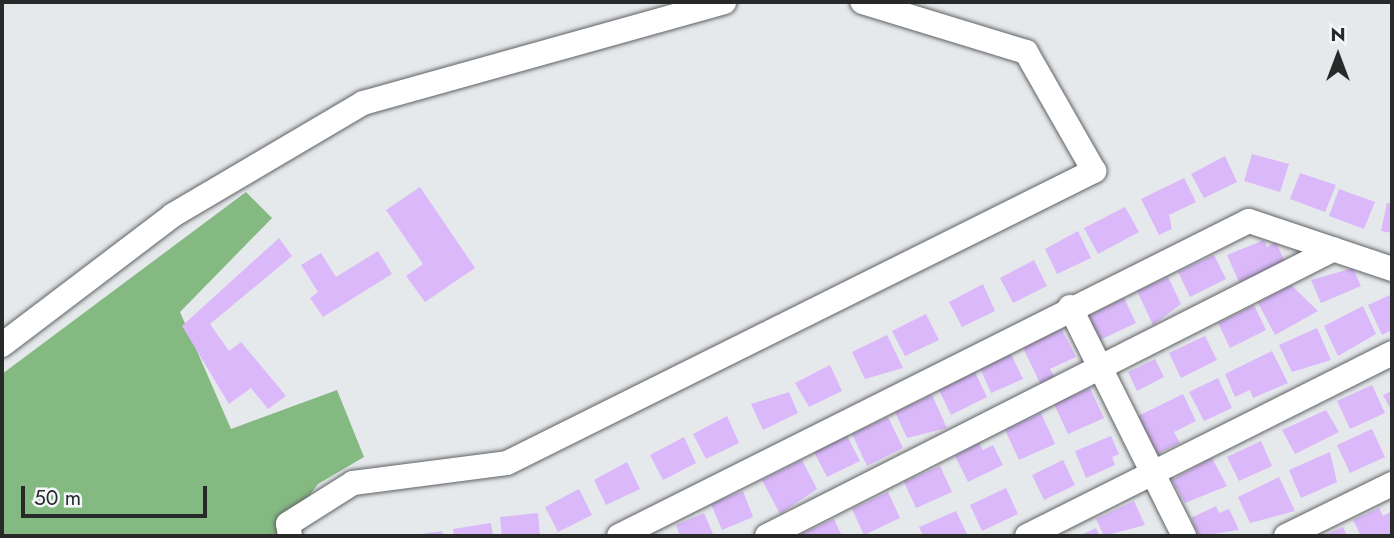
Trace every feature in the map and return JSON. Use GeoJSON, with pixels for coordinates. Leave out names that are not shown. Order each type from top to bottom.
{"type":"FeatureCollection","features":[{"type":"Feature","properties":{"kind":"street"},"geometry":{"type":"LineString","coordinates":[[2,345],[173,215],[363,103],[724,2]]}},
{"type":"Feature","properties":{"kind":"street"},"geometry":{"type":"LineString","coordinates":[[290,536],[288,524],[353,483],[507,463],[1094,171],[1026,52],[862,2]]}},
{"type":"Feature","properties":{"kind":"street"},"geometry":{"type":"LineString","coordinates":[[620,536],[1070,307],[1249,221],[1392,269]]}},
{"type":"Feature","properties":{"kind":"street"},"geometry":{"type":"LineString","coordinates":[[767,536],[1334,249]]}},
{"type":"Feature","properties":{"kind":"street"},"geometry":{"type":"LineString","coordinates":[[1070,307],[1184,536]]}},
{"type":"Feature","properties":{"kind":"street"},"geometry":{"type":"LineString","coordinates":[[1027,536],[1392,353]]}},
{"type":"Feature","properties":{"kind":"street"},"geometry":{"type":"LineString","coordinates":[[1286,536],[1392,484]]}},
{"type":"Feature","properties":{"kind":"green space"},"geometry":{"type":"Polygon","coordinates":[[[246,192],[272,218],[180,312],[231,429],[337,390],[364,457],[318,484],[288,524],[287,536],[2,536],[2,374],[246,192]]]}},
{"type":"Feature","properties":{"kind":"building"},"geometry":{"type":"Polygon","coordinates":[[[1252,154],[1289,164],[1280,192],[1244,181],[1252,154]]]}},
{"type":"Feature","properties":{"kind":"building"},"geometry":{"type":"Polygon","coordinates":[[[1225,156],[1237,182],[1204,198],[1191,174],[1225,156]]]}},
{"type":"Feature","properties":{"kind":"building"},"geometry":{"type":"Polygon","coordinates":[[[1300,173],[1336,185],[1325,212],[1290,199],[1300,173]]]}},
{"type":"Feature","properties":{"kind":"building"},"geometry":{"type":"Polygon","coordinates":[[[1184,178],[1196,202],[1169,215],[1172,229],[1159,235],[1141,199],[1184,178]]]}},
{"type":"Feature","properties":{"kind":"building"},"geometry":{"type":"Polygon","coordinates":[[[420,187],[475,268],[425,302],[406,276],[423,264],[386,210],[420,187]]]}},
{"type":"Feature","properties":{"kind":"building"},"geometry":{"type":"Polygon","coordinates":[[[1339,189],[1375,202],[1364,229],[1329,216],[1339,189]]]}},
{"type":"Feature","properties":{"kind":"building"},"geometry":{"type":"Polygon","coordinates":[[[1387,203],[1392,204],[1392,233],[1381,231],[1387,203]]]}},
{"type":"Feature","properties":{"kind":"building"},"geometry":{"type":"Polygon","coordinates":[[[1125,207],[1139,232],[1098,254],[1084,228],[1125,207]]]}},
{"type":"Feature","properties":{"kind":"building"},"geometry":{"type":"Polygon","coordinates":[[[1078,231],[1091,258],[1057,274],[1045,249],[1078,231]]]}},
{"type":"Feature","properties":{"kind":"building"},"geometry":{"type":"Polygon","coordinates":[[[279,238],[292,256],[210,324],[229,351],[241,342],[286,396],[268,409],[251,388],[229,404],[182,326],[279,238]]]}},
{"type":"Feature","properties":{"kind":"building"},"geometry":{"type":"Polygon","coordinates":[[[1264,240],[1267,247],[1276,242],[1285,262],[1239,282],[1227,255],[1264,240]]]}},
{"type":"Feature","properties":{"kind":"building"},"geometry":{"type":"Polygon","coordinates":[[[378,251],[392,274],[323,317],[310,298],[318,292],[301,265],[321,253],[336,277],[378,251]]]}},
{"type":"Feature","properties":{"kind":"building"},"geometry":{"type":"Polygon","coordinates":[[[1214,255],[1226,279],[1190,297],[1178,272],[1214,255]]]}},
{"type":"Feature","properties":{"kind":"building"},"geometry":{"type":"Polygon","coordinates":[[[1034,260],[1047,286],[1013,303],[1000,278],[1034,260]]]}},
{"type":"Feature","properties":{"kind":"building"},"geometry":{"type":"Polygon","coordinates":[[[1353,268],[1361,286],[1321,303],[1311,280],[1353,268]]]}},
{"type":"Feature","properties":{"kind":"building"},"geometry":{"type":"Polygon","coordinates":[[[1168,277],[1181,304],[1153,325],[1137,291],[1168,277]]]}},
{"type":"Feature","properties":{"kind":"building"},"geometry":{"type":"Polygon","coordinates":[[[983,284],[995,311],[962,327],[949,302],[983,284]]]}},
{"type":"Feature","properties":{"kind":"building"},"geometry":{"type":"Polygon","coordinates":[[[1291,285],[1318,311],[1275,335],[1258,303],[1291,285]]]}},
{"type":"Feature","properties":{"kind":"building"},"geometry":{"type":"Polygon","coordinates":[[[1392,294],[1392,330],[1382,335],[1368,305],[1392,294]]]}},
{"type":"Feature","properties":{"kind":"building"},"geometry":{"type":"Polygon","coordinates":[[[1124,298],[1136,323],[1100,340],[1088,316],[1124,298]]]}},
{"type":"Feature","properties":{"kind":"building"},"geometry":{"type":"Polygon","coordinates":[[[1254,305],[1266,330],[1230,348],[1218,323],[1254,305]]]}},
{"type":"Feature","properties":{"kind":"building"},"geometry":{"type":"Polygon","coordinates":[[[1363,306],[1376,334],[1338,356],[1324,326],[1363,306]]]}},
{"type":"Feature","properties":{"kind":"building"},"geometry":{"type":"Polygon","coordinates":[[[926,314],[939,340],[905,356],[892,331],[926,314]]]}},
{"type":"Feature","properties":{"kind":"building"},"geometry":{"type":"Polygon","coordinates":[[[1061,328],[1076,357],[1050,369],[1055,378],[1041,385],[1022,346],[1061,328]]]}},
{"type":"Feature","properties":{"kind":"building"},"geometry":{"type":"Polygon","coordinates":[[[1317,328],[1331,360],[1292,372],[1279,345],[1317,328]]]}},
{"type":"Feature","properties":{"kind":"building"},"geometry":{"type":"Polygon","coordinates":[[[887,335],[903,368],[865,379],[852,352],[887,335]]]}},
{"type":"Feature","properties":{"kind":"building"},"geometry":{"type":"Polygon","coordinates":[[[1205,336],[1217,360],[1181,378],[1169,353],[1205,336]]]}},
{"type":"Feature","properties":{"kind":"building"},"geometry":{"type":"Polygon","coordinates":[[[1272,351],[1288,383],[1253,398],[1250,390],[1235,397],[1225,374],[1272,351]]]}},
{"type":"Feature","properties":{"kind":"building"},"geometry":{"type":"Polygon","coordinates":[[[1011,354],[1023,379],[991,393],[980,368],[1011,354]]]}},
{"type":"Feature","properties":{"kind":"building"},"geometry":{"type":"Polygon","coordinates":[[[1155,359],[1164,377],[1137,391],[1128,372],[1155,359]]]}},
{"type":"Feature","properties":{"kind":"building"},"geometry":{"type":"Polygon","coordinates":[[[830,365],[842,391],[809,407],[795,383],[830,365]]]}},
{"type":"Feature","properties":{"kind":"building"},"geometry":{"type":"Polygon","coordinates":[[[975,372],[987,397],[951,415],[939,390],[975,372]]]}},
{"type":"Feature","properties":{"kind":"building"},"geometry":{"type":"Polygon","coordinates":[[[1218,378],[1232,408],[1204,421],[1189,392],[1218,378]]]}},
{"type":"Feature","properties":{"kind":"building"},"geometry":{"type":"Polygon","coordinates":[[[1372,385],[1385,413],[1350,429],[1337,401],[1372,385]]]}},
{"type":"Feature","properties":{"kind":"building"},"geometry":{"type":"Polygon","coordinates":[[[1090,388],[1104,418],[1068,434],[1054,404],[1090,388]]]}},
{"type":"Feature","properties":{"kind":"building"},"geometry":{"type":"Polygon","coordinates":[[[1392,391],[1392,412],[1383,395],[1392,391]]]}},
{"type":"Feature","properties":{"kind":"building"},"geometry":{"type":"Polygon","coordinates":[[[789,392],[798,413],[763,430],[751,404],[789,392]]]}},
{"type":"Feature","properties":{"kind":"building"},"geometry":{"type":"Polygon","coordinates":[[[1183,394],[1196,421],[1174,432],[1180,443],[1157,454],[1138,416],[1183,394]]]}},
{"type":"Feature","properties":{"kind":"building"},"geometry":{"type":"Polygon","coordinates":[[[932,395],[947,428],[907,438],[895,412],[932,395]]]}},
{"type":"Feature","properties":{"kind":"building"},"geometry":{"type":"Polygon","coordinates":[[[1326,410],[1339,432],[1295,454],[1282,430],[1326,410]]]}},
{"type":"Feature","properties":{"kind":"building"},"geometry":{"type":"Polygon","coordinates":[[[1041,413],[1055,444],[1019,460],[1005,430],[1041,413]]]}},
{"type":"Feature","properties":{"kind":"building"},"geometry":{"type":"Polygon","coordinates":[[[727,416],[739,443],[706,459],[693,434],[727,416]]]}},
{"type":"Feature","properties":{"kind":"building"},"geometry":{"type":"Polygon","coordinates":[[[888,417],[903,448],[867,466],[852,434],[888,417]]]}},
{"type":"Feature","properties":{"kind":"building"},"geometry":{"type":"Polygon","coordinates":[[[1372,429],[1385,457],[1350,473],[1337,445],[1372,429]]]}},
{"type":"Feature","properties":{"kind":"building"},"geometry":{"type":"Polygon","coordinates":[[[847,436],[860,461],[827,477],[814,452],[847,436]]]}},
{"type":"Feature","properties":{"kind":"building"},"geometry":{"type":"Polygon","coordinates":[[[1111,436],[1119,454],[1112,457],[1115,465],[1086,478],[1075,451],[1111,436]]]}},
{"type":"Feature","properties":{"kind":"building"},"geometry":{"type":"Polygon","coordinates":[[[684,437],[696,463],[663,480],[650,455],[684,437]]]}},
{"type":"Feature","properties":{"kind":"building"},"geometry":{"type":"Polygon","coordinates":[[[1261,441],[1272,466],[1239,481],[1227,457],[1261,441]]]}},
{"type":"Feature","properties":{"kind":"building"},"geometry":{"type":"Polygon","coordinates":[[[979,443],[983,450],[993,445],[1003,465],[968,482],[955,456],[979,443]]]}},
{"type":"Feature","properties":{"kind":"building"},"geometry":{"type":"Polygon","coordinates":[[[1330,452],[1337,482],[1301,498],[1289,470],[1330,452]]]}},
{"type":"Feature","properties":{"kind":"building"},"geometry":{"type":"Polygon","coordinates":[[[1212,458],[1227,486],[1185,503],[1172,480],[1212,458]]]}},
{"type":"Feature","properties":{"kind":"building"},"geometry":{"type":"Polygon","coordinates":[[[802,460],[817,489],[780,514],[762,480],[802,460]]]}},
{"type":"Feature","properties":{"kind":"building"},"geometry":{"type":"Polygon","coordinates":[[[1063,460],[1075,485],[1044,500],[1032,475],[1063,460]]]}},
{"type":"Feature","properties":{"kind":"building"},"geometry":{"type":"Polygon","coordinates":[[[627,462],[640,489],[606,505],[594,480],[627,462]]]}},
{"type":"Feature","properties":{"kind":"building"},"geometry":{"type":"Polygon","coordinates":[[[940,466],[952,492],[916,508],[904,482],[940,466]]]}},
{"type":"Feature","properties":{"kind":"building"},"geometry":{"type":"Polygon","coordinates":[[[1279,477],[1295,511],[1250,523],[1238,497],[1279,477]]]}},
{"type":"Feature","properties":{"kind":"building"},"geometry":{"type":"Polygon","coordinates":[[[1006,488],[1018,514],[982,531],[970,505],[1006,488]]]}},
{"type":"Feature","properties":{"kind":"building"},"geometry":{"type":"Polygon","coordinates":[[[579,489],[592,515],[558,532],[545,507],[579,489]]]}},
{"type":"Feature","properties":{"kind":"building"},"geometry":{"type":"Polygon","coordinates":[[[743,491],[753,517],[722,530],[711,504],[743,491]]]}},
{"type":"Feature","properties":{"kind":"building"},"geometry":{"type":"Polygon","coordinates":[[[888,492],[900,518],[864,535],[852,509],[888,492]]]}},
{"type":"Feature","properties":{"kind":"building"},"geometry":{"type":"Polygon","coordinates":[[[1134,501],[1145,525],[1104,536],[1096,519],[1134,501]]]}},
{"type":"Feature","properties":{"kind":"building"},"geometry":{"type":"Polygon","coordinates":[[[1216,506],[1219,513],[1229,509],[1239,530],[1199,536],[1191,518],[1216,506]]]}},
{"type":"Feature","properties":{"kind":"building"},"geometry":{"type":"Polygon","coordinates":[[[1379,508],[1383,516],[1392,511],[1392,536],[1361,536],[1353,520],[1379,508]]]}},
{"type":"Feature","properties":{"kind":"building"},"geometry":{"type":"Polygon","coordinates":[[[956,511],[968,536],[923,536],[919,527],[956,511]]]}},
{"type":"Feature","properties":{"kind":"building"},"geometry":{"type":"Polygon","coordinates":[[[538,513],[540,536],[502,536],[500,517],[538,513]]]}},
{"type":"Feature","properties":{"kind":"building"},"geometry":{"type":"Polygon","coordinates":[[[704,513],[714,536],[680,536],[676,525],[704,513]]]}},
{"type":"Feature","properties":{"kind":"building"},"geometry":{"type":"Polygon","coordinates":[[[834,519],[842,536],[797,536],[834,519]]]}},
{"type":"Feature","properties":{"kind":"building"},"geometry":{"type":"Polygon","coordinates":[[[491,523],[493,536],[454,536],[453,529],[491,523]]]}},
{"type":"Feature","properties":{"kind":"building"},"geometry":{"type":"Polygon","coordinates":[[[1343,527],[1347,536],[1322,536],[1343,527]]]}},
{"type":"Feature","properties":{"kind":"building"},"geometry":{"type":"Polygon","coordinates":[[[1096,528],[1100,536],[1084,536],[1083,534],[1096,528]]]}},
{"type":"Feature","properties":{"kind":"building"},"geometry":{"type":"Polygon","coordinates":[[[442,531],[443,536],[415,536],[415,535],[442,531]]]}}]}
